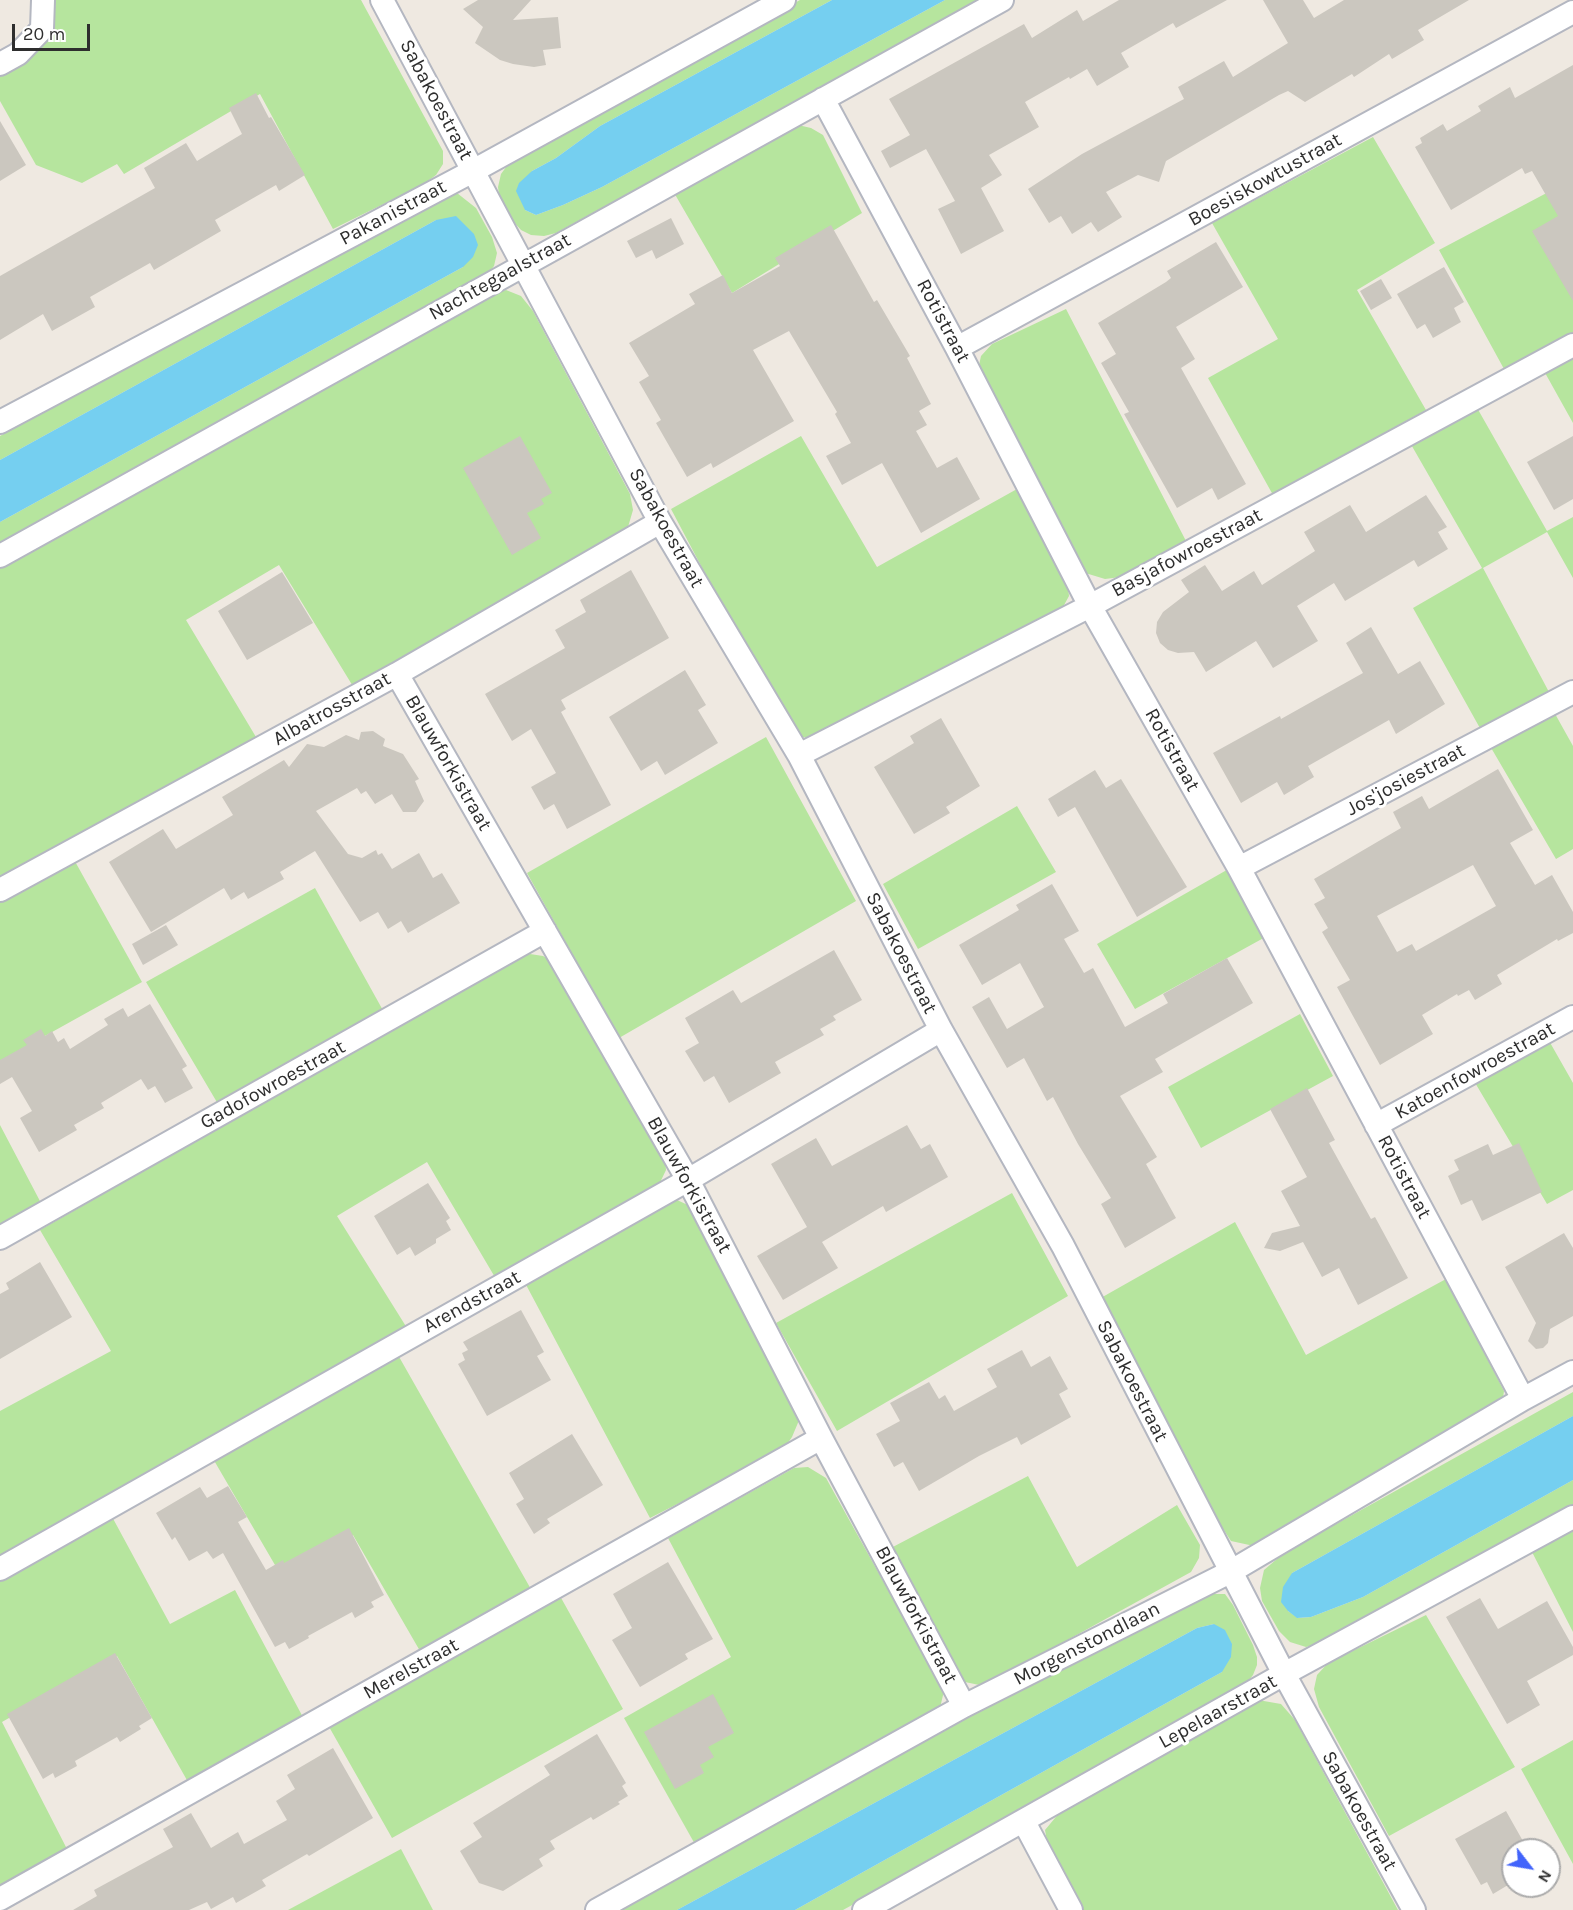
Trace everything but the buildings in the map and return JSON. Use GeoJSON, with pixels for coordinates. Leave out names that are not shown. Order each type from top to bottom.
{"type":"FeatureCollection","features":[{"type":"Feature","properties":{"kind":"street"},"geometry":{"type":"LineString","coordinates":[[0,64],[18,54],[42,29],[43,0]]}},
{"type":"Feature","properties":{"kind":"street","name":"Sabakoestraat"},"geometry":{"type":"LineString","coordinates":[[382,0],[660,522],[799,755],[941,1030],[1063,1246],[1230,1572],[1414,1910]]}},
{"type":"Feature","properties":{"kind":"street","name":"Pakanistraat"},"geometry":{"type":"LineString","coordinates":[[0,422],[473,171],[784,0]]}},
{"type":"Feature","properties":{"kind":"street","name":"Nachtegaalstraat"},"geometry":{"type":"LineString","coordinates":[[0,556],[1002,0]]}},
{"type":"Feature","properties":{"kind":"street","name":"Boesiskowtustraat"},"geometry":{"type":"LineString","coordinates":[[957,348],[1573,12]]}},
{"type":"Feature","properties":{"kind":"street","name":"Rotistraat"},"geometry":{"type":"LineString","coordinates":[[823,99],[957,348],[1090,606],[1239,868],[1523,1399]]}},
{"type":"Feature","properties":{"kind":"street","name":"Basjafowroestraat"},"geometry":{"type":"LineString","coordinates":[[799,755],[1090,606],[1573,345]]}},
{"type":"Feature","properties":{"kind":"street","name":"Albatrosstraat"},"geometry":{"type":"LineString","coordinates":[[0,890],[396,674],[660,522]]}},
{"type":"Feature","properties":{"kind":"street","name":"Blauwforkistraat"},"geometry":{"type":"LineString","coordinates":[[396,674],[688,1180],[821,1438],[964,1706]]}},
{"type":"Feature","properties":{"kind":"street","name":"Jos'josiestraat"},"geometry":{"type":"LineString","coordinates":[[1239,868],[1573,692]]}},
{"type":"Feature","properties":{"kind":"street","name":"Gadofowroestraat"},"geometry":{"type":"LineString","coordinates":[[0,1238],[545,931]]}},
{"type":"Feature","properties":{"kind":"street","name":"Katoenfowroestraat"},"geometry":{"type":"LineString","coordinates":[[1376,1125],[1573,1017]]}},
{"type":"Feature","properties":{"kind":"street","name":"Arendstraat"},"geometry":{"type":"LineString","coordinates":[[0,1569],[688,1180],[941,1030]]}},
{"type":"Feature","properties":{"kind":"street","name":"Morgenstondlaan"},"geometry":{"type":"LineString","coordinates":[[597,1910],[964,1706],[1230,1572],[1523,1399],[1573,1372]]}},
{"type":"Feature","properties":{"kind":"street","name":"Merelstraat"},"geometry":{"type":"LineString","coordinates":[[0,1899],[821,1438]]}},
{"type":"Feature","properties":{"kind":"street","name":"Lepelaarstraat"},"geometry":{"type":"LineString","coordinates":[[864,1910],[1284,1674],[1573,1517]]}},
{"type":"Feature","properties":{"kind":"street"},"geometry":{"type":"LineString","coordinates":[[1024,1822],[1071,1910]]}},
{"type":"Feature","properties":{"kind":"green space"},"geometry":{"type":"Polygon","coordinates":[[[50,0],[361,0],[443,151],[443,164],[436,175],[424,184],[333,229],[260,94],[124,174],[117,164],[82,183],[36,165],[0,101],[0,72],[50,0]]]}},
{"type":"Feature","properties":{"kind":"green space"},"geometry":{"type":"Polygon","coordinates":[[[800,0],[832,0],[600,126],[556,158],[532,171],[525,210],[536,215],[602,187],[945,0],[983,0],[556,233],[544,236],[531,235],[521,230],[511,219],[500,202],[498,187],[501,174],[512,159],[800,0]]]}},
{"type":"Feature","properties":{"kind":"green space"},"geometry":{"type":"Polygon","coordinates":[[[798,125],[811,128],[823,135],[862,213],[732,293],[673,191],[798,125]]]}},
{"type":"Feature","properties":{"kind":"green space"},"geometry":{"type":"Polygon","coordinates":[[[1373,137],[1435,243],[1357,290],[1426,410],[1273,495],[1208,378],[1278,339],[1212,223],[1373,137]]]}},
{"type":"Feature","properties":{"kind":"green space"},"geometry":{"type":"Polygon","coordinates":[[[1573,179],[1573,332],[1504,369],[1439,250],[1573,179]]]}},
{"type":"Feature","properties":{"kind":"green space"},"geometry":{"type":"Polygon","coordinates":[[[457,193],[476,208],[492,237],[497,253],[494,266],[484,279],[0,548],[0,522],[463,267],[436,220],[0,460],[0,436],[444,194],[457,193]]]}},
{"type":"Feature","properties":{"kind":"green space"},"geometry":{"type":"Polygon","coordinates":[[[506,290],[521,296],[533,311],[630,494],[633,510],[628,527],[617,536],[354,688],[279,565],[186,620],[256,737],[0,878],[0,567],[493,293],[506,290]]]}},
{"type":"Feature","properties":{"kind":"green space"},"geometry":{"type":"Polygon","coordinates":[[[1066,309],[1186,541],[1121,577],[1105,579],[1082,572],[978,370],[981,356],[992,344],[1066,309]]]}},
{"type":"Feature","properties":{"kind":"green space"},"geometry":{"type":"Polygon","coordinates":[[[1573,356],[1573,423],[1544,371],[1573,356]]]}},
{"type":"Feature","properties":{"kind":"green space"},"geometry":{"type":"Polygon","coordinates":[[[1476,406],[1547,531],[1573,517],[1573,578],[1547,532],[1483,568],[1549,692],[1481,730],[1413,608],[1482,568],[1409,441],[1476,406]]]}},
{"type":"Feature","properties":{"kind":"green space"},"geometry":{"type":"Polygon","coordinates":[[[801,436],[877,567],[1017,489],[1068,588],[1069,596],[1063,607],[831,735],[817,739],[802,737],[791,730],[782,719],[671,509],[801,436]]]}},
{"type":"Feature","properties":{"kind":"green space"},"geometry":{"type":"Polygon","coordinates":[[[1554,712],[1573,746],[1573,849],[1556,859],[1490,746],[1554,712]]]}},
{"type":"Feature","properties":{"kind":"green space"},"geometry":{"type":"Polygon","coordinates":[[[766,737],[856,901],[619,1038],[527,873],[766,737]]]}},
{"type":"Feature","properties":{"kind":"green space"},"geometry":{"type":"Polygon","coordinates":[[[1017,806],[1056,872],[918,949],[883,884],[1017,806]]]}},
{"type":"Feature","properties":{"kind":"green space"},"geometry":{"type":"Polygon","coordinates":[[[72,856],[142,982],[0,1061],[0,896],[72,856]]]}},
{"type":"Feature","properties":{"kind":"green space"},"geometry":{"type":"Polygon","coordinates":[[[1232,867],[1269,935],[1135,1009],[1097,944],[1232,867]]]}},
{"type":"Feature","properties":{"kind":"green space"},"geometry":{"type":"Polygon","coordinates":[[[315,888],[385,1014],[218,1104],[146,982],[315,888]]]}},
{"type":"Feature","properties":{"kind":"green space"},"geometry":{"type":"Polygon","coordinates":[[[530,954],[543,956],[554,962],[665,1158],[666,1170],[656,1191],[496,1279],[427,1162],[337,1216],[407,1328],[0,1559],[0,1411],[111,1351],[40,1230],[516,958],[530,954]]]}},
{"type":"Feature","properties":{"kind":"green space"},"geometry":{"type":"Polygon","coordinates":[[[1300,1014],[1333,1076],[1201,1148],[1168,1087],[1300,1014]]]}},
{"type":"Feature","properties":{"kind":"green space"},"geometry":{"type":"Polygon","coordinates":[[[1548,1039],[1573,1083],[1573,1190],[1547,1204],[1474,1081],[1548,1039]]]}},
{"type":"Feature","properties":{"kind":"green space"},"geometry":{"type":"Polygon","coordinates":[[[0,1125],[41,1203],[0,1226],[0,1125]]]}},
{"type":"Feature","properties":{"kind":"green space"},"geometry":{"type":"Polygon","coordinates":[[[1012,1193],[1068,1296],[837,1431],[776,1323],[1012,1193]]]}},
{"type":"Feature","properties":{"kind":"green space"},"geometry":{"type":"Polygon","coordinates":[[[677,1200],[690,1206],[800,1418],[792,1437],[783,1450],[650,1518],[524,1281],[665,1201],[677,1200]]]}},
{"type":"Feature","properties":{"kind":"green space"},"geometry":{"type":"Polygon","coordinates":[[[1235,1222],[1306,1355],[1446,1279],[1504,1391],[1502,1406],[1254,1546],[1231,1541],[1218,1521],[1099,1299],[1235,1222]]]}},
{"type":"Feature","properties":{"kind":"green space"},"geometry":{"type":"Polygon","coordinates":[[[398,1355],[532,1591],[420,1651],[353,1535],[282,1577],[212,1457],[398,1355]]]}},
{"type":"Feature","properties":{"kind":"green space"},"geometry":{"type":"Polygon","coordinates":[[[1573,1392],[1573,1416],[1292,1573],[1288,1611],[1298,1618],[1311,1617],[1363,1597],[1573,1480],[1573,1508],[1345,1636],[1306,1647],[1290,1642],[1279,1631],[1262,1601],[1260,1588],[1264,1570],[1284,1553],[1573,1392]]]}},
{"type":"Feature","properties":{"kind":"green space"},"geometry":{"type":"Polygon","coordinates":[[[808,1467],[826,1478],[944,1691],[939,1712],[696,1846],[624,1718],[731,1657],[668,1538],[794,1468],[808,1467]]]}},
{"type":"Feature","properties":{"kind":"green space"},"geometry":{"type":"Polygon","coordinates":[[[1028,1476],[1077,1567],[1177,1505],[1200,1545],[1199,1558],[1191,1572],[984,1686],[965,1682],[953,1669],[889,1549],[1028,1476]]]}},
{"type":"Feature","properties":{"kind":"green space"},"geometry":{"type":"Polygon","coordinates":[[[110,1513],[170,1624],[235,1590],[305,1721],[188,1782],[117,1656],[2,1722],[67,1849],[0,1887],[0,1576],[110,1513]]]}},
{"type":"Feature","properties":{"kind":"green space"},"geometry":{"type":"Polygon","coordinates":[[[1573,1529],[1573,1632],[1532,1552],[1573,1529]]]}},
{"type":"Feature","properties":{"kind":"green space"},"geometry":{"type":"Polygon","coordinates":[[[1211,1594],[1225,1594],[1253,1645],[1257,1665],[1245,1685],[1118,1759],[843,1910],[795,1910],[1222,1672],[1214,1624],[1197,1628],[677,1910],[620,1910],[1090,1649],[1211,1594]]]}},
{"type":"Feature","properties":{"kind":"green space"},"geometry":{"type":"Polygon","coordinates":[[[560,1596],[623,1709],[392,1838],[328,1725],[560,1596]]]}},
{"type":"Feature","properties":{"kind":"green space"},"geometry":{"type":"Polygon","coordinates":[[[1426,1615],[1515,1767],[1389,1836],[1319,1707],[1314,1689],[1317,1675],[1328,1663],[1426,1615]]]}},
{"type":"Feature","properties":{"kind":"green space"},"geometry":{"type":"Polygon","coordinates":[[[1258,1700],[1281,1704],[1295,1720],[1398,1910],[1081,1910],[1049,1852],[1045,1830],[1060,1812],[1258,1700]]]}},
{"type":"Feature","properties":{"kind":"green space"},"geometry":{"type":"Polygon","coordinates":[[[1573,1740],[1573,1864],[1561,1838],[1559,1838],[1521,1769],[1573,1740]]]}},
{"type":"Feature","properties":{"kind":"green space"},"geometry":{"type":"Polygon","coordinates":[[[401,1849],[433,1910],[288,1910],[401,1849]]]}},
{"type":"Feature","properties":{"kind":"water"},"geometry":{"type":"Polygon","coordinates":[[[832,0],[945,0],[602,187],[536,215],[525,210],[516,191],[519,183],[532,171],[556,158],[600,126],[832,0]]]}},
{"type":"Feature","properties":{"kind":"water"},"geometry":{"type":"Polygon","coordinates":[[[456,216],[474,234],[478,245],[473,257],[463,267],[0,522],[0,460],[436,220],[456,216]]]}},
{"type":"Feature","properties":{"kind":"water"},"geometry":{"type":"Polygon","coordinates":[[[1573,1416],[1573,1480],[1363,1597],[1311,1617],[1297,1618],[1281,1602],[1283,1587],[1292,1573],[1573,1416]]]}},
{"type":"Feature","properties":{"kind":"water"},"geometry":{"type":"Polygon","coordinates":[[[1214,1624],[1225,1630],[1232,1644],[1231,1657],[1222,1672],[795,1910],[677,1910],[1197,1628],[1214,1624]]]}}]}
